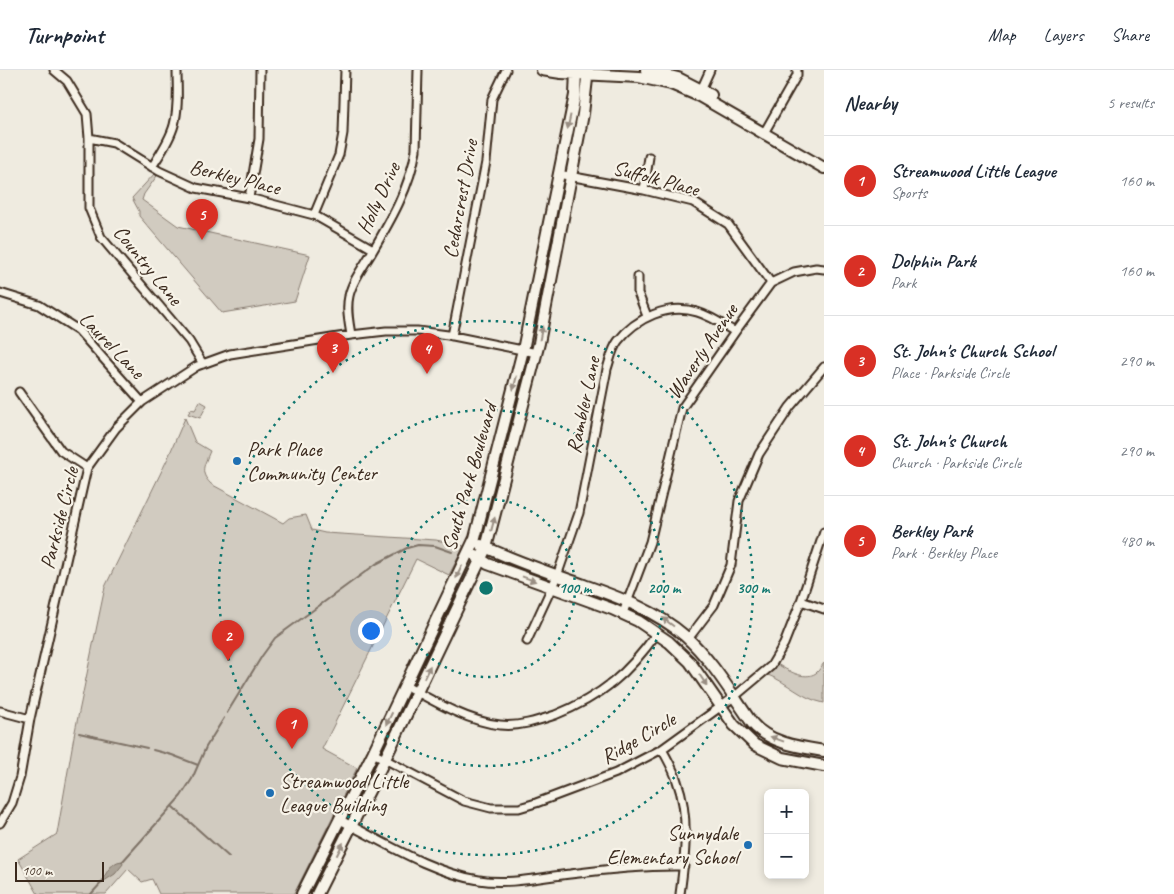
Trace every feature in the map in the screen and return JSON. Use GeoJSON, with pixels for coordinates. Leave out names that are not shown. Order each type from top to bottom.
{"type":"FeatureCollection","features":[{"type":"Feature","properties":{"kind":"street","name":"Country Lane"},"geometry":{"type":"LineString","coordinates":[[54,70],[67,81],[87,114],[89,208],[101,237],[189,341],[203,364]]}},
{"type":"Feature","properties":{"kind":"street"},"geometry":{"type":"LineString","coordinates":[[152,167],[165,146],[174,126],[177,107],[177,70]]}},
{"type":"Feature","properties":{"kind":"street"},"geometry":{"type":"LineString","coordinates":[[249,198],[259,139],[260,70]]}},
{"type":"Feature","properties":{"kind":"street"},"geometry":{"type":"LineString","coordinates":[[314,215],[338,155],[343,133],[345,70]]}},
{"type":"Feature","properties":{"kind":"street","name":"Holly Drive"},"geometry":{"type":"LineString","coordinates":[[351,335],[348,314],[349,296],[404,192],[414,162],[418,70]]}},
{"type":"Feature","properties":{"kind":"street","name":"Cedarcrest Drive"},"geometry":{"type":"LineString","coordinates":[[452,336],[486,162],[492,99],[506,70]]}},
{"type":"Feature","properties":{"kind":"street"},"geometry":{"type":"LineString","coordinates":[[542,70],[622,75],[656,80],[700,92]]}},
{"type":"Feature","properties":{"kind":"street"},"geometry":{"type":"LineString","coordinates":[[646,70],[678,78],[824,168]]}},
{"type":"Feature","properties":{"kind":"street"},"geometry":{"type":"LineString","coordinates":[[700,92],[710,70]]}},
{"type":"Feature","properties":{"kind":"street"},"geometry":{"type":"LineString","coordinates":[[765,130],[797,75],[797,70]]}},
{"type":"Feature","properties":{"kind":"street","name":"South Park Boulevard"},"geometry":{"type":"LineString","coordinates":[[304,891],[406,686],[472,546],[523,350],[574,95],[576,72]]}},
{"type":"Feature","properties":{"kind":"street","name":"South Park Boulevard"},"geometry":{"type":"LineString","coordinates":[[318,894],[486,548],[537,353],[572,176],[588,72]]}},
{"type":"Feature","properties":{"kind":"street"},"geometry":{"type":"LineString","coordinates":[[765,130],[824,160]]}},
{"type":"Feature","properties":{"kind":"street","name":"Berkley Place"},"geometry":{"type":"LineString","coordinates":[[89,138],[114,144],[174,179],[196,188],[249,198],[314,215],[373,249]]}},
{"type":"Feature","properties":{"kind":"street"},"geometry":{"type":"LineString","coordinates":[[644,190],[649,157]]}},
{"type":"Feature","properties":{"kind":"street","name":"Suffolk Place"},"geometry":{"type":"LineString","coordinates":[[558,174],[644,190],[693,202],[728,224],[771,283]]}},
{"type":"Feature","properties":{"kind":"street","name":"Waverly Avenue"},"geometry":{"type":"LineString","coordinates":[[623,613],[650,542],[682,408],[771,283],[794,272],[816,268],[824,269]]}},
{"type":"Feature","properties":{"kind":"street"},"geometry":{"type":"LineString","coordinates":[[638,276],[638,293],[647,316]]}},
{"type":"Feature","properties":{"kind":"street","name":"Laurel Lane"},"geometry":{"type":"LineString","coordinates":[[0,294],[39,305],[78,330],[142,402]]}},
{"type":"Feature","properties":{"kind":"street","name":"Rambler Lane"},"geometry":{"type":"LineString","coordinates":[[527,641],[557,576],[579,513],[611,354],[618,340],[647,316],[671,310],[695,311],[708,315],[735,332]]}},
{"type":"Feature","properties":{"kind":"street","name":"Parkside Circle"},"geometry":{"type":"LineString","coordinates":[[0,823],[8,811],[16,790],[30,719],[87,468],[116,428],[142,402],[203,364],[230,354],[351,335],[386,331],[417,331],[537,353]]}},
{"type":"Feature","properties":{"kind":"street"},"geometry":{"type":"LineString","coordinates":[[688,639],[714,605],[731,564],[739,501],[759,454],[790,407],[824,367]]}},
{"type":"Feature","properties":{"kind":"street"},"geometry":{"type":"LineString","coordinates":[[19,392],[61,451],[87,468]]}},
{"type":"Feature","properties":{"kind":"street","name":"Ridge Circle"},"geometry":{"type":"LineString","coordinates":[[373,753],[464,801],[491,808],[519,808],[595,782],[662,749],[734,697],[771,666],[784,644],[801,601],[824,532]]}},
{"type":"Feature","properties":{"kind":"street"},"geometry":{"type":"LineString","coordinates":[[472,546],[486,548],[628,601],[662,618],[688,639],[714,667],[752,723],[762,733],[798,747],[824,751]]}},
{"type":"Feature","properties":{"kind":"street"},"geometry":{"type":"LineString","coordinates":[[472,546],[481,560],[488,564],[623,613],[657,633],[690,662],[741,734],[759,748],[790,760],[824,766]]}},
{"type":"Feature","properties":{"kind":"street"},"geometry":{"type":"LineString","coordinates":[[801,601],[824,609]]}},
{"type":"Feature","properties":{"kind":"street"},"geometry":{"type":"LineString","coordinates":[[406,686],[487,723],[515,726],[529,724],[593,698],[615,682],[627,670],[657,633]]}},
{"type":"Feature","properties":{"kind":"street"},"geometry":{"type":"LineString","coordinates":[[0,711],[30,719]]}},
{"type":"Feature","properties":{"kind":"street"},"geometry":{"type":"LineString","coordinates":[[662,749],[678,782],[684,811],[684,866],[680,894]]}},
{"type":"Feature","properties":{"kind":"street"},"geometry":{"type":"LineString","coordinates":[[340,820],[409,856],[452,873],[480,880],[502,881],[625,867],[684,866]]}},
{"type":"Feature","properties":{"kind":"street"},"geometry":{"type":"LineString","coordinates":[[304,891],[318,894]]}},
{"type":"Feature","properties":{"kind":"shaded area"},"geometry":{"type":"Polygon","coordinates":[[[156,172],[159,173],[144,194],[142,200],[178,226],[310,255],[295,301],[222,313],[139,216],[139,211],[132,198],[156,172]]]}},
{"type":"Feature","properties":{"kind":"shaded area"},"geometry":{"type":"Polygon","coordinates":[[[200,401],[207,405],[200,418],[188,414],[191,409],[195,410],[200,401]]]}},
{"type":"Feature","properties":{"kind":"shaded area"},"geometry":{"type":"Polygon","coordinates":[[[185,418],[195,442],[210,451],[204,469],[207,480],[211,484],[283,523],[289,518],[306,515],[312,530],[325,533],[436,540],[464,546],[449,575],[416,559],[322,749],[357,768],[294,894],[159,894],[152,879],[142,882],[128,869],[106,894],[38,894],[18,859],[57,834],[74,736],[105,587],[167,460],[185,418]]]}},
{"type":"Feature","properties":{"kind":"shaded area"},"geometry":{"type":"Polygon","coordinates":[[[824,663],[824,703],[808,698],[768,675],[777,664],[796,674],[811,675],[817,672],[824,663]]]}},
{"type":"Feature","properties":{"kind":"shaded area"},"geometry":{"type":"Polygon","coordinates":[[[122,861],[123,864],[115,874],[101,883],[111,866],[122,861]]]}},
{"type":"Feature","properties":{"kind":"waterway"},"geometry":{"type":"LineString","coordinates":[[227,713],[275,638],[376,564],[407,548],[418,545],[435,546],[452,552]]}},
{"type":"Feature","properties":{"kind":"waterway"},"geometry":{"type":"LineString","coordinates":[[122,862],[181,796],[192,779],[206,747],[224,718]]}},
{"type":"Feature","properties":{"kind":"waterway"},"geometry":{"type":"LineString","coordinates":[[79,733],[147,748]]}},
{"type":"Feature","properties":{"kind":"waterway"},"geometry":{"type":"LineString","coordinates":[[153,750],[198,765]]}},
{"type":"Feature","properties":{"kind":"waterway"},"geometry":{"type":"LineString","coordinates":[[173,807],[229,857]]}},
{"type":"Feature","properties":{"kind":"waterway"},"geometry":{"type":"LineString","coordinates":[[91,894],[103,881]]}},
{"type":"Feature","properties":{"kind":"place","name":"Berkley Park"},"geometry":{"type":"Point","coordinates":[202,240]}},
{"type":"Feature","properties":{"kind":"place","name":"St. John's Church School"},"geometry":{"type":"Point","coordinates":[333,373]}},
{"type":"Feature","properties":{"kind":"place","name":"St. John's Church"},"geometry":{"type":"Point","coordinates":[427,374]}},
{"type":"Feature","properties":{"kind":"place","name":"Park Place Community Center"},"geometry":{"type":"Point","coordinates":[237,461]}},
{"type":"Feature","properties":{"kind":"place","name":"Dolphin Park"},"geometry":{"type":"Point","coordinates":[228,661]}},
{"type":"Feature","properties":{"kind":"place","name":"Streamwood Little League"},"geometry":{"type":"Point","coordinates":[292,749]}},
{"type":"Feature","properties":{"kind":"place","name":"Streamwood Little League Building"},"geometry":{"type":"Point","coordinates":[270,793]}},
{"type":"Feature","properties":{"kind":"place","name":"Sunnydale Elementary School"},"geometry":{"type":"Point","coordinates":[748,845]}}]}
